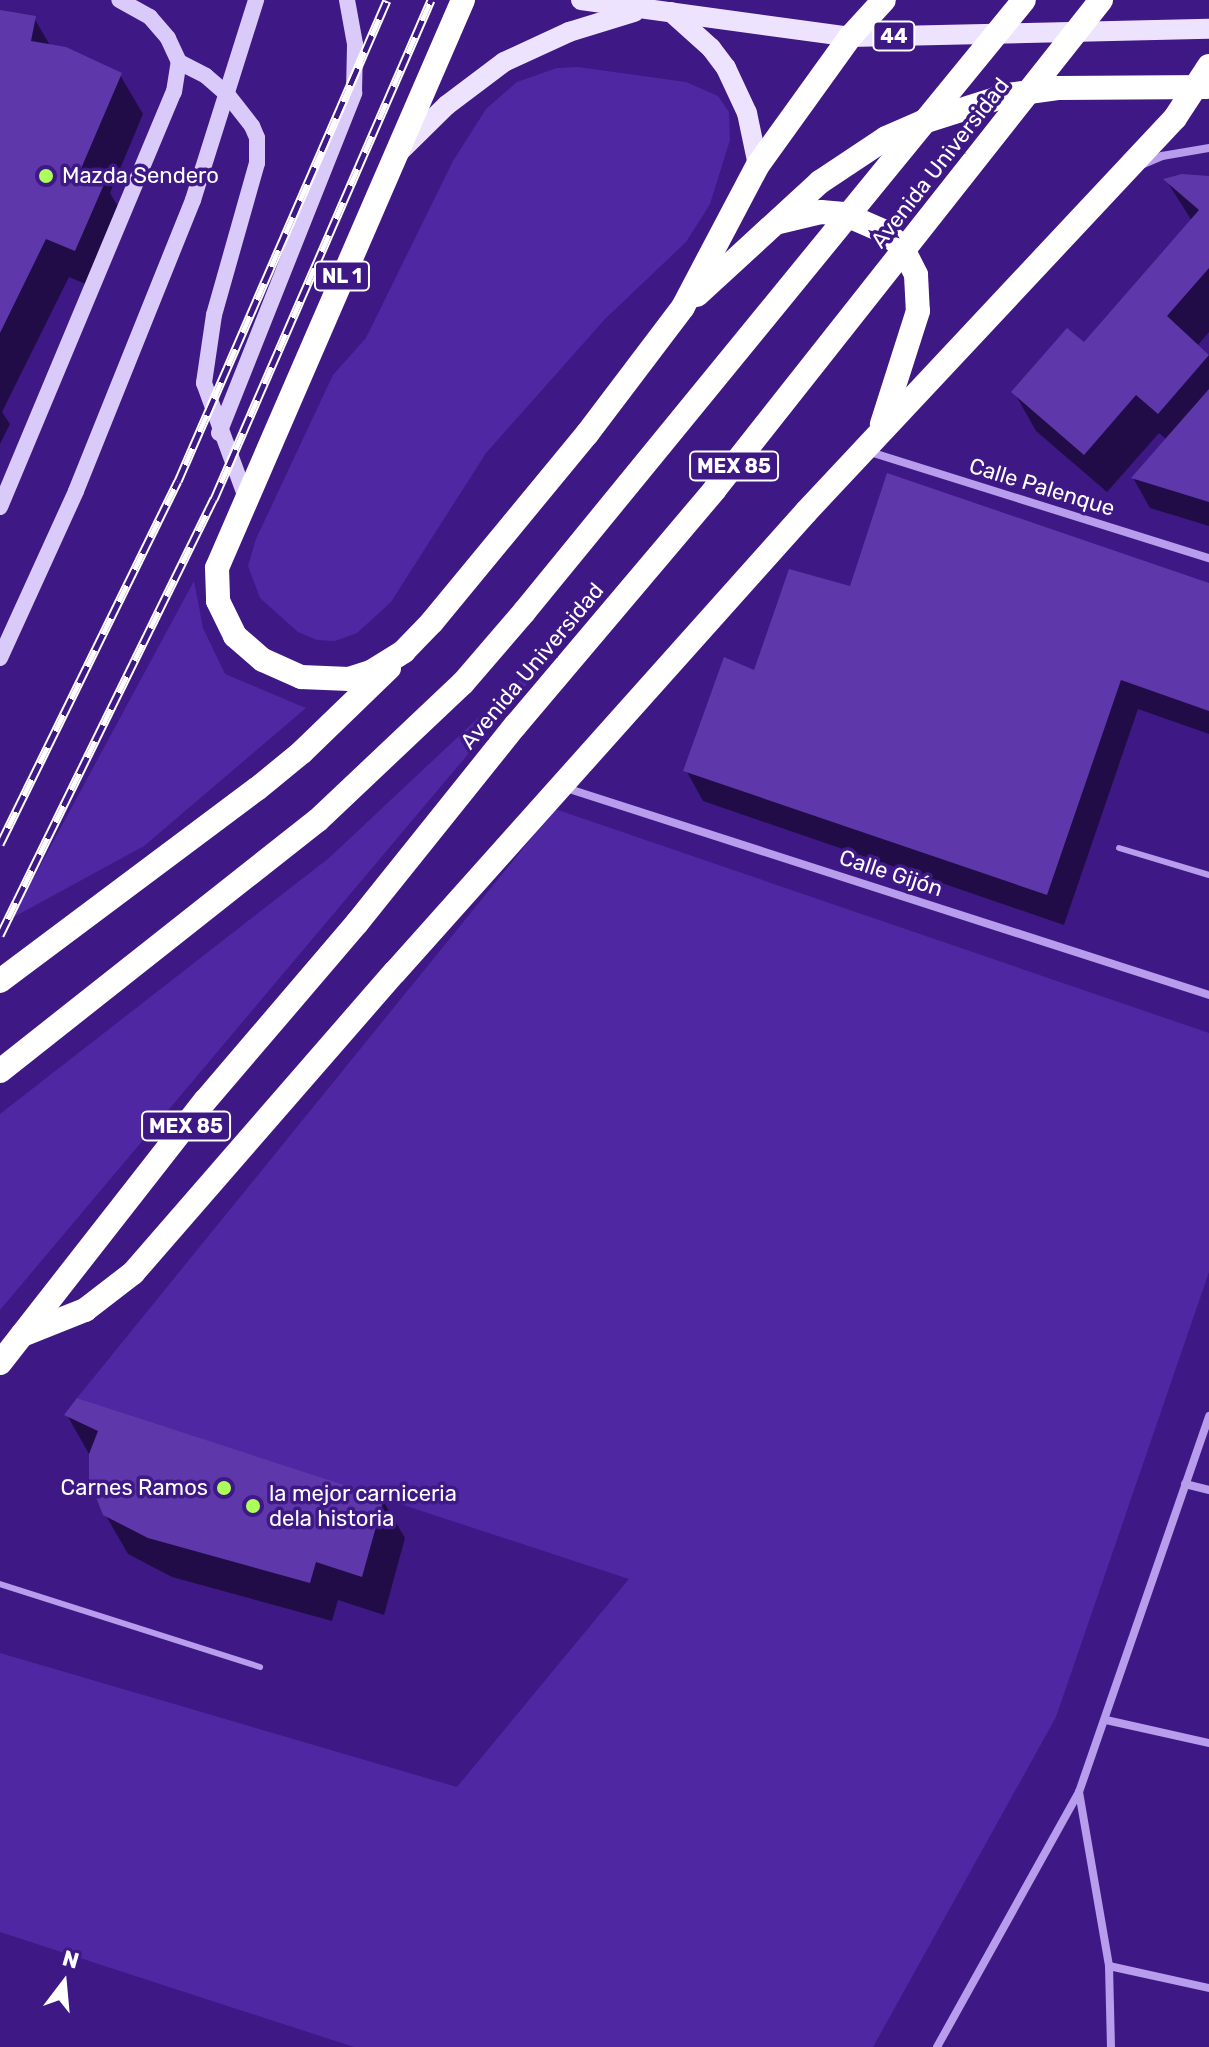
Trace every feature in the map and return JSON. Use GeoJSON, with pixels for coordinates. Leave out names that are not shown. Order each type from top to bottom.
{"type":"FeatureCollection","features":[{"type":"Feature","properties":{"kind":"highway","name":"NL 1"},"geometry":{"type":"LineString","coordinates":[[404,651],[371,672],[349,679],[301,677],[278,669],[235,636],[223,613],[215,585],[222,552],[463,0]]}},
{"type":"Feature","properties":{"kind":"highway"},"geometry":{"type":"LineString","coordinates":[[0,981],[257,789],[334,723],[404,651],[587,434],[683,307],[758,165],[850,37],[884,0]]}},
{"type":"Feature","properties":{"kind":"highway","name":"Avenida Universidad"},"geometry":{"type":"LineString","coordinates":[[0,1071],[318,820],[463,683],[1024,0]]}},
{"type":"Feature","properties":{"kind":"highway","name":"Avenida Universidad"},"geometry":{"type":"LineString","coordinates":[[0,1363],[205,1101],[357,923],[515,726],[715,489],[1101,0]]}},
{"type":"Feature","properties":{"kind":"highway"},"geometry":{"type":"LineString","coordinates":[[683,307],[820,182],[886,138],[959,107],[1008,95],[1058,88],[1205,80]]}},
{"type":"Feature","properties":{"kind":"highway"},"geometry":{"type":"LineString","coordinates":[[22,1335],[85,1310],[133,1273],[561,786],[880,430],[1175,118],[1205,80]]}},
{"type":"Feature","properties":{"kind":"highway"},"geometry":{"type":"LineString","coordinates":[[777,223],[821,212],[844,214],[885,232],[902,247],[916,275],[918,311],[880,430]]}},
{"type":"Feature","properties":{"kind":"main road","name":"44"},"geometry":{"type":"LineString","coordinates":[[581,0],[850,37],[1209,29]]}},
{"type":"Feature","properties":{"kind":"main road"},"geometry":{"type":"LineString","coordinates":[[395,156],[447,105],[504,62],[569,32],[643,9]]}},
{"type":"Feature","properties":{"kind":"main road"},"geometry":{"type":"LineString","coordinates":[[671,12],[711,48],[726,68],[747,113],[758,165]]}},
{"type":"Feature","properties":{"kind":"street"},"geometry":{"type":"LineString","coordinates":[[0,507],[174,92],[179,62],[168,38],[150,17],[119,0]]}},
{"type":"Feature","properties":{"kind":"street"},"geometry":{"type":"LineString","coordinates":[[0,658],[76,491],[193,200],[256,0]]}},
{"type":"Feature","properties":{"kind":"street"},"geometry":{"type":"LineString","coordinates":[[219,433],[354,93],[355,44],[347,0]]}},
{"type":"Feature","properties":{"kind":"street"},"geometry":{"type":"LineString","coordinates":[[179,62],[206,76],[227,94],[252,126],[258,150],[207,351],[204,383],[219,433],[246,498]]}},
{"type":"Feature","properties":{"kind":"street"},"geometry":{"type":"LineString","coordinates":[[1116,179],[1162,156],[1209,148]]}},
{"type":"Feature","properties":{"kind":"street","name":"Calle Palenque"},"geometry":{"type":"LineString","coordinates":[[865,450],[1209,558]]}},
{"type":"Feature","properties":{"kind":"street","name":"Calle Gijón"},"geometry":{"type":"LineString","coordinates":[[561,786],[1209,995]]}},
{"type":"Feature","properties":{"kind":"street"},"geometry":{"type":"LineString","coordinates":[[937,2047],[1079,1792],[1209,1416]]}},
{"type":"Feature","properties":{"kind":"street"},"geometry":{"type":"LineString","coordinates":[[1185,1484],[1209,1490]]}},
{"type":"Feature","properties":{"kind":"street"},"geometry":{"type":"LineString","coordinates":[[1106,1720],[1209,1743]]}},
{"type":"Feature","properties":{"kind":"street"},"geometry":{"type":"LineString","coordinates":[[1079,1792],[1109,1966],[1111,2047]]}},
{"type":"Feature","properties":{"kind":"street"},"geometry":{"type":"LineString","coordinates":[[1109,1966],[1209,1988]]}},
{"type":"Feature","properties":{"kind":"lane"},"geometry":{"type":"LineString","coordinates":[[1119,848],[1209,875]]}},
{"type":"Feature","properties":{"kind":"lane"},"geometry":{"type":"LineString","coordinates":[[0,1584],[260,1667]]}},
{"type":"Feature","properties":{"kind":"shaded area"},"geometry":{"type":"Polygon","coordinates":[[[578,67],[686,82],[718,96],[729,112],[730,140],[710,204],[686,242],[605,319],[486,453],[391,602],[357,633],[335,641],[317,640],[298,632],[260,598],[248,566],[256,539],[333,375],[366,338],[453,161],[486,109],[517,82],[557,68],[578,67]]]}},
{"type":"Feature","properties":{"kind":"shaded area"},"geometry":{"type":"Polygon","coordinates":[[[194,581],[203,628],[225,674],[306,708],[144,846],[12,918],[194,581]]]}},
{"type":"Feature","properties":{"kind":"shaded area"},"geometry":{"type":"Polygon","coordinates":[[[575,627],[0,1310],[0,1114],[329,858],[575,627]]]}},
{"type":"Feature","properties":{"kind":"shaded area"},"geometry":{"type":"Polygon","coordinates":[[[555,809],[1209,1033],[1209,1272],[1056,1717],[873,2047],[354,2047],[0,1932],[0,1653],[457,1787],[629,1579],[77,1398],[555,809]]]}},
{"type":"Feature","properties":{"kind":"building","name":"Mazda Sendero"},"geometry":{"type":"Polygon","coordinates":[[[0,10],[36,16],[31,41],[66,47],[122,73],[80,171],[105,182],[75,251],[46,239],[0,333],[0,10]]]}},
{"type":"Feature","properties":{"kind":"building"},"geometry":{"type":"Polygon","coordinates":[[[1182,174],[1209,176],[1209,268],[1167,316],[1209,355],[1158,414],[1136,395],[1084,455],[1011,392],[1067,328],[1084,342],[1199,210],[1163,179],[1182,174]]]}},
{"type":"Feature","properties":{"kind":"building"},"geometry":{"type":"Polygon","coordinates":[[[1209,389],[1209,502],[1131,478],[1209,389]]]}},
{"type":"Feature","properties":{"kind":"building"},"geometry":{"type":"Polygon","coordinates":[[[887,473],[1209,583],[1209,711],[1121,680],[1047,895],[683,771],[724,657],[754,670],[789,569],[850,586],[887,473]]]}},
{"type":"Feature","properties":{"kind":"building","name":"Carnes Ramos"},"geometry":{"type":"Polygon","coordinates":[[[77,1398],[384,1498],[362,1577],[316,1562],[310,1583],[148,1538],[103,1515],[89,1479],[89,1454],[98,1431],[64,1415],[77,1398]]]}},
{"type":"Feature","properties":{"kind":"railway"},"geometry":{"type":"LineString","coordinates":[[0,844],[178,481],[387,0]]}},
{"type":"Feature","properties":{"kind":"railway"},"geometry":{"type":"LineString","coordinates":[[0,935],[214,499],[431,0]]}},
{"type":"Feature","properties":{"kind":"place","name":"Mazda Sendero"},"geometry":{"type":"Point","coordinates":[46,176]}},
{"type":"Feature","properties":{"kind":"place","name":"Carnes Ramos"},"geometry":{"type":"Point","coordinates":[224,1488]}},
{"type":"Feature","properties":{"kind":"place","name":"la mejor carniceria dela historia"},"geometry":{"type":"Point","coordinates":[253,1506]}}]}
